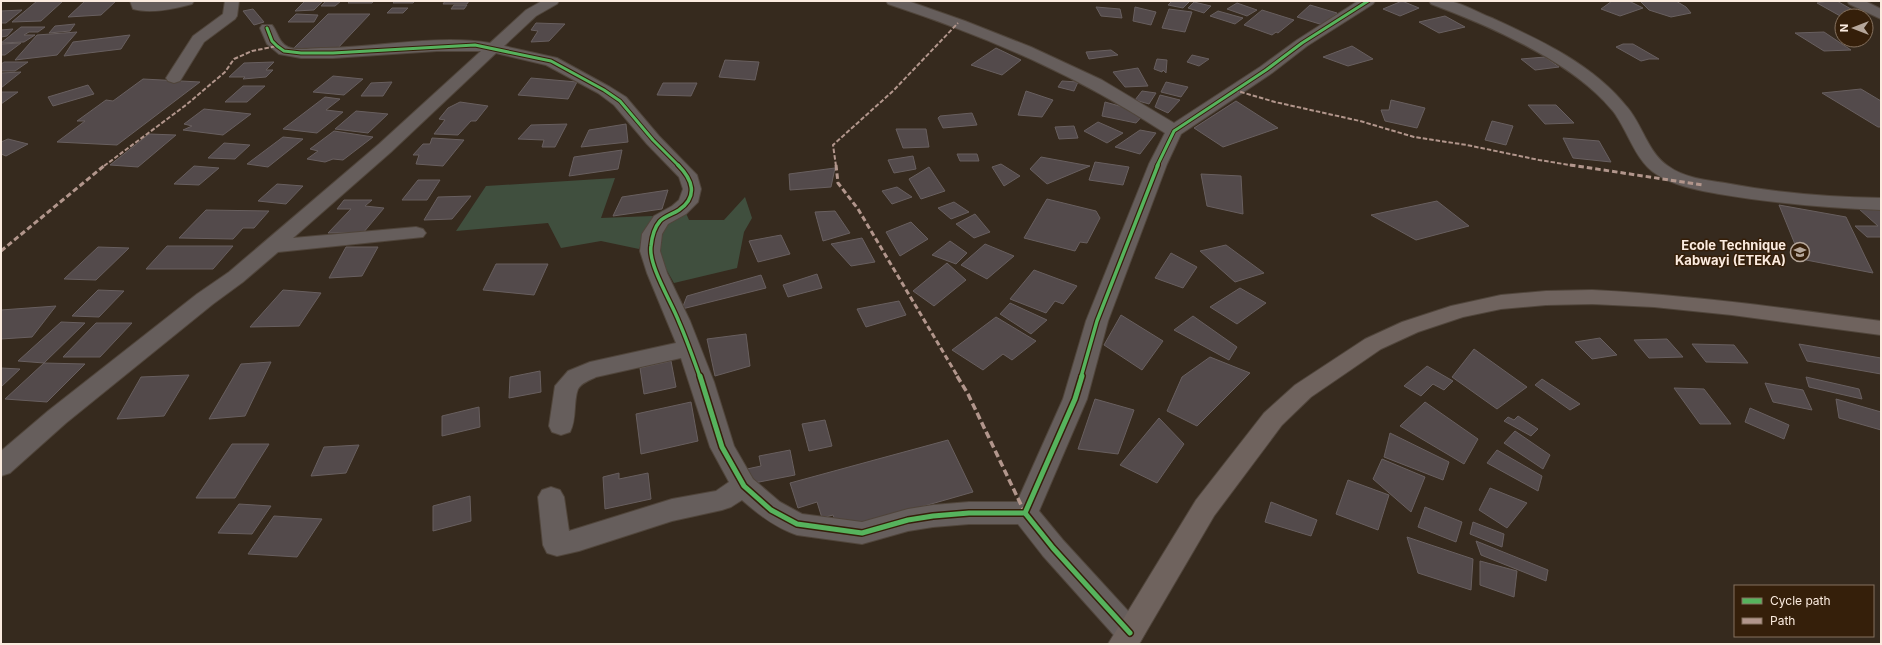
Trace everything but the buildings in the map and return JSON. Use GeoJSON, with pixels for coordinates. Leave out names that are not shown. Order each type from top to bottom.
{"type":"FeatureCollection","features":[{"type":"Feature","properties":{"kind":"highway"},"geometry":{"type":"LineString","coordinates":[[1126,638],[1205,508],[1273,420],[1303,391],[1340,365],[1373,344],[1410,327],[1459,312],[1501,302],[1546,298],[1592,297],[1654,300],[1732,308],[1881,328]]}},
{"type":"Feature","properties":{"kind":"street"},"geometry":{"type":"LineString","coordinates":[[137,1],[138,6],[150,7],[169,6],[188,1]]}},
{"type":"Feature","properties":{"kind":"street"},"geometry":{"type":"LineString","coordinates":[[174,78],[198,39],[230,16],[232,1]]}},
{"type":"Feature","properties":{"kind":"street"},"geometry":{"type":"LineString","coordinates":[[1,466],[57,417],[199,304],[236,277],[385,148],[531,13],[552,1]]}},
{"type":"Feature","properties":{"kind":"street"},"geometry":{"type":"LineString","coordinates":[[893,1],[1011,44],[1069,70],[1115,95],[1174,132]]}},
{"type":"Feature","properties":{"kind":"street"},"geometry":{"type":"LineString","coordinates":[[1024,513],[1075,399],[1097,321],[1158,164],[1174,132],[1234,90],[1266,70],[1302,43],[1368,1]]}},
{"type":"Feature","properties":{"kind":"street"},"geometry":{"type":"LineString","coordinates":[[1436,1],[1490,23],[1544,49],[1585,75],[1622,110],[1637,133],[1650,159],[1659,169],[1668,174],[1703,185],[1784,200],[1822,203],[1881,204]]}},
{"type":"Feature","properties":{"kind":"street"},"geometry":{"type":"LineString","coordinates":[[1854,1],[1881,15]]}},
{"type":"Feature","properties":{"kind":"street"},"geometry":{"type":"LineString","coordinates":[[267,28],[272,41],[277,46],[284,51],[301,53],[333,53],[437,46],[475,46],[493,48],[551,61],[604,90],[620,102],[653,140],[688,175],[692,189],[688,202],[679,210],[661,220],[652,234],[650,251],[657,273],[702,382],[722,447],[744,486],[771,510],[797,524],[862,533],[908,520],[933,516],[969,513],[1024,513]]}},
{"type":"Feature","properties":{"kind":"street"},"geometry":{"type":"LineString","coordinates":[[271,246],[416,233]]}},
{"type":"Feature","properties":{"kind":"street"},"geometry":{"type":"LineString","coordinates":[[561,426],[567,386],[576,377],[590,370],[689,348]]}},
{"type":"Feature","properties":{"kind":"street"},"geometry":{"type":"LineString","coordinates":[[551,497],[557,545],[646,520],[672,510],[722,500],[744,486]]}},
{"type":"Feature","properties":{"kind":"street"},"geometry":{"type":"LineString","coordinates":[[1024,513],[1126,638]]}},
{"type":"Feature","properties":{"kind":"green space"},"geometry":{"type":"Polygon","coordinates":[[[615,178],[601,218],[653,216],[639,249],[601,241],[561,248],[548,223],[456,231],[486,186],[615,178]]]}},
{"type":"Feature","properties":{"kind":"green space"},"geometry":{"type":"Polygon","coordinates":[[[745,197],[752,218],[744,232],[737,268],[674,283],[657,253],[660,230],[685,211],[689,220],[724,220],[745,197]]]}},
{"type":"Feature","properties":{"kind":"marked path"},"geometry":{"type":"LineString","coordinates":[[958,23],[893,91],[833,145],[838,183],[858,209],[968,394],[1025,513]]}},
{"type":"Feature","properties":{"kind":"marked path"},"geometry":{"type":"LineString","coordinates":[[1,251],[90,176],[186,105],[225,72],[234,59],[252,51],[277,46]]}},
{"type":"Feature","properties":{"kind":"marked path"},"geometry":{"type":"LineString","coordinates":[[1234,90],[1275,102],[1360,121],[1414,137],[1467,145],[1539,160],[1703,185]]}},
{"type":"Feature","properties":{"kind":"cycle path"},"geometry":{"type":"LineString","coordinates":[[1130,633],[1053,548],[1025,513],[1075,399],[1097,321],[1158,164],[1174,131],[1266,70],[1302,43],[1368,1]]}},
{"type":"Feature","properties":{"kind":"cycle path"},"geometry":{"type":"LineString","coordinates":[[267,28],[272,41],[277,46],[284,51],[301,53],[333,53],[475,45],[493,48],[551,61],[604,90],[620,101],[653,140],[688,175],[692,189],[688,202],[679,210],[661,220],[652,234],[650,251],[657,273],[679,321],[702,382],[722,447],[744,486],[771,510],[797,524],[862,533],[908,520],[933,516],[969,513],[1025,513]]}},
{"type":"Feature","properties":{"kind":"place","name":"Ecole Technique Kabwayi (ETEKA)"},"geometry":{"type":"Point","coordinates":[1800,252]}}]}
